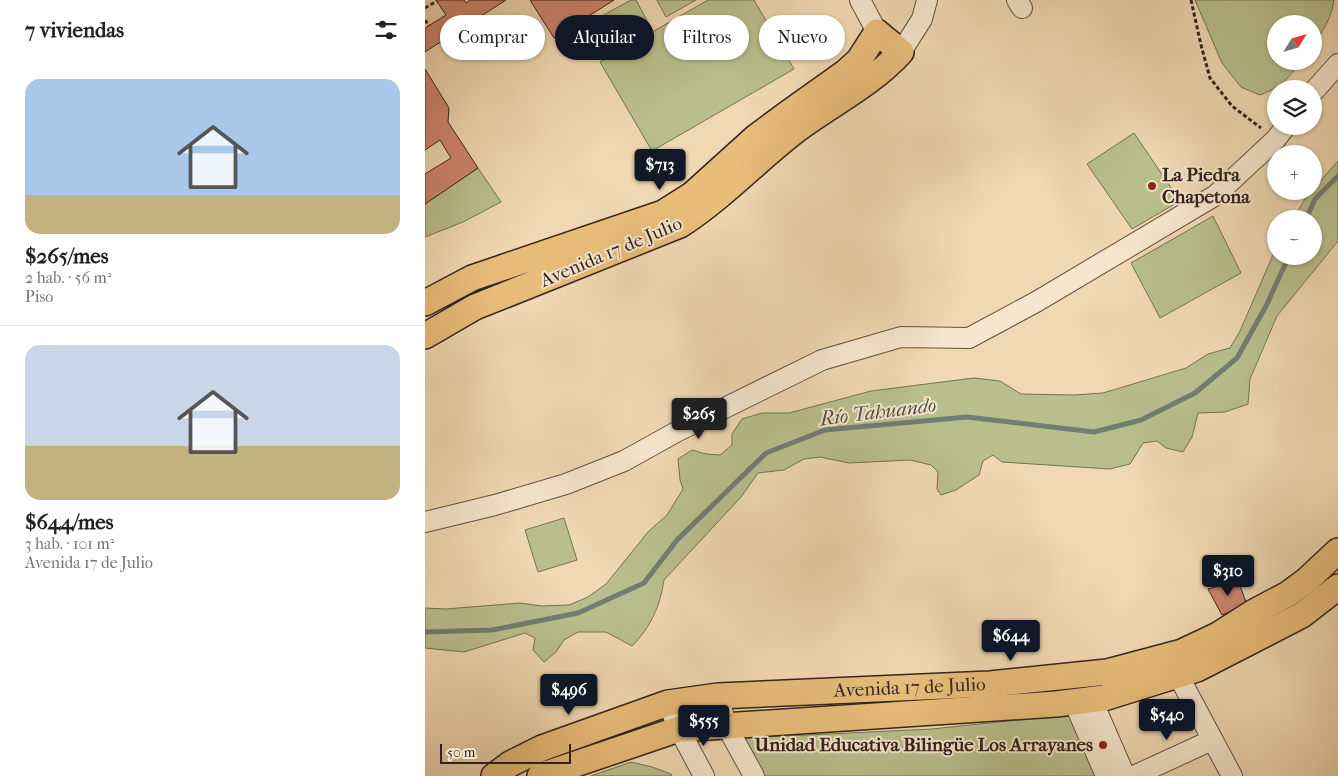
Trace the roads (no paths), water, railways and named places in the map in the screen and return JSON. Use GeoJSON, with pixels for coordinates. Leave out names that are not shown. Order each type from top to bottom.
{"type":"FeatureCollection","features":[{"type":"Feature","properties":{"kind":"main road"},"geometry":{"type":"LineString","coordinates":[[877,32],[901,52]]}},
{"type":"Feature","properties":{"kind":"main road","name":"Avenida 17 de Julio"},"geometry":{"type":"LineString","coordinates":[[425,303],[472,278],[663,213],[693,194],[756,137],[845,72],[859,60],[877,32]]}},
{"type":"Feature","properties":{"kind":"main road","name":"Avenida 17 de Julio"},"geometry":{"type":"LineString","coordinates":[[425,336],[475,307],[680,225],[705,208],[795,131],[876,76],[901,52]]}},
{"type":"Feature","properties":{"kind":"main road","name":"Avenida 17 de Julio"},"geometry":{"type":"LineString","coordinates":[[494,776],[510,764],[542,748],[668,703],[719,696],[989,684],[1107,672],[1182,652],[1218,635],[1254,612],[1288,594],[1307,580],[1338,551]]}},
{"type":"Feature","properties":{"kind":"main road","name":"Avenida 17 de Julio"},"geometry":{"type":"LineString","coordinates":[[540,776],[679,729],[1083,701],[1197,670],[1302,615],[1338,587]]}},
{"type":"Feature","properties":{"kind":"street"},"geometry":{"type":"LineString","coordinates":[[860,0],[877,32]]}},
{"type":"Feature","properties":{"kind":"street","name":"Avenida 17 de Julio"},"geometry":{"type":"LineString","coordinates":[[901,52],[922,19],[927,0]]}},
{"type":"Feature","properties":{"kind":"street"},"geometry":{"type":"LineString","coordinates":[[1322,82],[1338,64]]}},
{"type":"Feature","properties":{"kind":"street"},"geometry":{"type":"LineString","coordinates":[[425,522],[566,484],[624,461],[678,431],[822,360],[901,337],[969,338],[1036,302],[1216,195],[1278,135]]}},
{"type":"Feature","properties":{"kind":"street"},"geometry":{"type":"LineString","coordinates":[[1178,675],[1232,776]]}},
{"type":"Feature","properties":{"kind":"street"},"geometry":{"type":"LineString","coordinates":[[719,696],[726,725],[753,776]]}},
{"type":"Feature","properties":{"kind":"street"},"geometry":{"type":"LineString","coordinates":[[1083,701],[1131,776],[1213,740]]}},
{"type":"Feature","properties":{"kind":"street"},"geometry":{"type":"LineString","coordinates":[[1083,701],[1106,776]]}},
{"type":"Feature","properties":{"kind":"street"},"geometry":{"type":"LineString","coordinates":[[668,703],[679,729],[704,776]]}},
{"type":"Feature","properties":{"kind":"waterway","name":"Río Tahuando"},"geometry":{"type":"LineString","coordinates":[[1310,210],[1315,199],[1338,176]]}},
{"type":"Feature","properties":{"kind":"waterway","name":"Río Tahuando"},"geometry":{"type":"LineString","coordinates":[[425,632],[492,630],[578,613],[644,583],[677,540],[766,453],[825,430],[967,417],[1094,432],[1141,420],[1195,393],[1237,358],[1266,306],[1285,265]]}},
{"type":"Feature","properties":{"kind":"place","name":"La Piedra Chapetona"},"geometry":{"type":"Point","coordinates":[1152,186]}},
{"type":"Feature","properties":{"kind":"place","name":"Unidad Educativa Bilingüe Los Arrayanes"},"geometry":{"type":"Point","coordinates":[1103,745]}}]}
